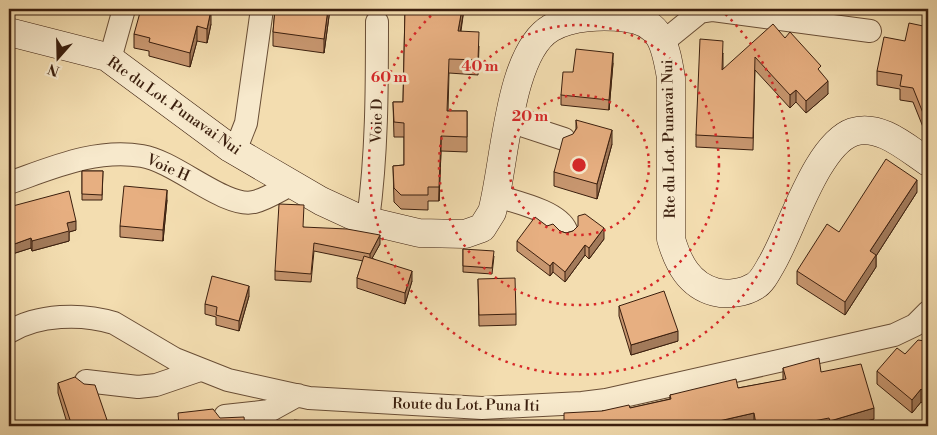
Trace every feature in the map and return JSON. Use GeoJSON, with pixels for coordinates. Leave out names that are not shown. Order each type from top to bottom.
{"type":"FeatureCollection","features":[{"type":"Feature","properties":{"kind":"main road","name":"Rte du Lot. Punavai Nui"},"geometry":{"type":"LineString","coordinates":[[9,32],[110,59],[201,128],[321,201],[368,220],[419,233],[465,234],[482,228],[492,212],[509,121],[520,77],[528,55],[537,40],[551,28],[568,22],[591,18],[628,18],[652,28],[660,34],[667,51],[670,78],[671,239],[678,261],[690,277],[704,288],[717,292],[732,293],[756,286],[780,251],[814,175],[842,137],[855,132],[883,134],[928,162]]}},
{"type":"Feature","properties":{"kind":"street"},"geometry":{"type":"LineString","coordinates":[[110,59],[124,9]]}},
{"type":"Feature","properties":{"kind":"street"},"geometry":{"type":"LineString","coordinates":[[236,151],[246,123],[262,9]]}},
{"type":"Feature","properties":{"kind":"street"},"geometry":{"type":"LineString","coordinates":[[663,42],[700,12],[713,10],[870,31]]}},
{"type":"Feature","properties":{"kind":"street","name":"Voie D"},"geometry":{"type":"LineString","coordinates":[[368,220],[377,135],[377,22]]}},
{"type":"Feature","properties":{"kind":"street"},"geometry":{"type":"LineString","coordinates":[[509,121],[564,139]]}},
{"type":"Feature","properties":{"kind":"street","name":"Voie H"},"geometry":{"type":"LineString","coordinates":[[9,183],[84,158],[114,153],[145,156],[166,164],[228,198],[242,203],[253,203],[292,184]]}},
{"type":"Feature","properties":{"kind":"street"},"geometry":{"type":"LineString","coordinates":[[496,196],[551,215],[564,225],[566,230]]}},
{"type":"Feature","properties":{"kind":"street","name":"Route du Lot. Puna Iti"},"geometry":{"type":"LineString","coordinates":[[9,332],[18,326],[54,318],[106,320],[175,359],[228,380],[298,395],[371,403],[482,408],[582,403],[666,388],[894,336],[915,325],[928,312]]}},
{"type":"Feature","properties":{"kind":"street"},"geometry":{"type":"LineString","coordinates":[[86,381],[138,387],[156,384],[200,370]]}},
{"type":"Feature","properties":{"kind":"street"},"geometry":{"type":"LineString","coordinates":[[225,416],[269,411],[298,395]]}},
{"type":"Feature","properties":{"kind":"building"},"geometry":{"type":"Polygon","coordinates":[[[141,9],[211,10],[207,29],[197,26],[190,53],[149,42],[150,38],[134,34],[141,9]]]}},
{"type":"Feature","properties":{"kind":"building"},"geometry":{"type":"Polygon","coordinates":[[[275,9],[328,9],[324,39],[273,32],[275,9]]]}},
{"type":"Feature","properties":{"kind":"building"},"geometry":{"type":"Polygon","coordinates":[[[405,9],[462,9],[458,31],[479,32],[478,60],[449,59],[447,111],[467,111],[467,137],[441,136],[439,187],[428,187],[428,195],[401,195],[394,188],[393,166],[404,165],[404,123],[394,122],[393,102],[403,102],[405,9]]]}},
{"type":"Feature","properties":{"kind":"building"},"geometry":{"type":"Polygon","coordinates":[[[909,23],[928,27],[928,85],[923,113],[913,88],[900,86],[902,75],[877,71],[884,37],[905,41],[909,23]]]}},
{"type":"Feature","properties":{"kind":"building"},"geometry":{"type":"Polygon","coordinates":[[[773,24],[785,38],[790,32],[821,66],[818,69],[828,81],[806,101],[796,90],[790,95],[755,57],[753,138],[696,135],[700,39],[723,41],[722,70],[773,24]]]}},
{"type":"Feature","properties":{"kind":"building"},"geometry":{"type":"Polygon","coordinates":[[[576,49],[613,53],[609,100],[561,95],[563,72],[573,72],[576,49]]]}},
{"type":"Feature","properties":{"kind":"building"},"geometry":{"type":"Polygon","coordinates":[[[576,120],[612,130],[597,184],[554,172],[563,138],[573,134],[577,128],[576,120]]]}},
{"type":"Feature","properties":{"kind":"building"},"geometry":{"type":"Polygon","coordinates":[[[886,159],[917,180],[870,251],[876,255],[845,302],[797,271],[827,224],[839,232],[886,159]]]}},
{"type":"Feature","properties":{"kind":"building"},"geometry":{"type":"Polygon","coordinates":[[[82,171],[103,171],[102,195],[82,194],[82,171]]]}},
{"type":"Feature","properties":{"kind":"building"},"geometry":{"type":"Polygon","coordinates":[[[124,186],[167,190],[163,230],[120,226],[124,186]]]}},
{"type":"Feature","properties":{"kind":"building"},"geometry":{"type":"Polygon","coordinates":[[[69,191],[76,221],[67,223],[69,231],[32,241],[31,238],[9,246],[9,207],[69,191]]]}},
{"type":"Feature","properties":{"kind":"building"},"geometry":{"type":"Polygon","coordinates":[[[279,204],[304,205],[303,227],[347,229],[380,235],[370,254],[314,243],[311,274],[275,271],[279,204]]]}},
{"type":"Feature","properties":{"kind":"building"},"geometry":{"type":"Polygon","coordinates":[[[585,214],[604,228],[589,248],[585,245],[565,272],[553,262],[550,266],[517,241],[535,217],[547,226],[553,224],[560,231],[566,233],[573,231],[578,226],[578,216],[585,214]]]}},
{"type":"Feature","properties":{"kind":"building"},"geometry":{"type":"Polygon","coordinates":[[[463,249],[494,251],[492,268],[463,266],[463,249]]]}},
{"type":"Feature","properties":{"kind":"building"},"geometry":{"type":"Polygon","coordinates":[[[364,256],[412,271],[405,293],[357,278],[364,256]]]}},
{"type":"Feature","properties":{"kind":"building"},"geometry":{"type":"Polygon","coordinates":[[[212,276],[249,286],[239,321],[216,315],[217,307],[205,304],[212,276]]]}},
{"type":"Feature","properties":{"kind":"building"},"geometry":{"type":"Polygon","coordinates":[[[515,278],[516,314],[479,315],[478,279],[515,278]]]}},
{"type":"Feature","properties":{"kind":"building"},"geometry":{"type":"Polygon","coordinates":[[[664,291],[678,331],[631,345],[619,306],[664,291]]]}},
{"type":"Feature","properties":{"kind":"building"},"geometry":{"type":"Polygon","coordinates":[[[928,337],[928,395],[921,389],[912,400],[877,371],[897,348],[905,354],[918,340],[925,341],[928,337]]]}},
{"type":"Feature","properties":{"kind":"building"},"geometry":{"type":"Polygon","coordinates":[[[819,358],[821,372],[861,364],[874,408],[830,421],[829,418],[788,426],[760,426],[760,423],[756,424],[754,413],[697,426],[564,426],[564,413],[602,411],[629,405],[630,408],[671,399],[670,395],[736,379],[738,388],[786,379],[783,368],[819,358]]]}},
{"type":"Feature","properties":{"kind":"building"},"geometry":{"type":"Polygon","coordinates":[[[75,377],[84,384],[95,385],[107,420],[94,426],[72,426],[58,383],[75,377]]]}},
{"type":"Feature","properties":{"kind":"building"},"geometry":{"type":"Polygon","coordinates":[[[213,409],[220,418],[244,417],[245,426],[179,426],[178,413],[213,409]]]}},
{"type":"Feature","properties":{"kind":"building"},"geometry":{"type":"Polygon","coordinates":[[[294,420],[329,423],[329,426],[285,426],[293,425],[294,420]]]}},
{"type":"Feature","properties":{"kind":"building"},"geometry":{"type":"Polygon","coordinates":[[[483,420],[485,426],[466,426],[483,420]]]}}]}
